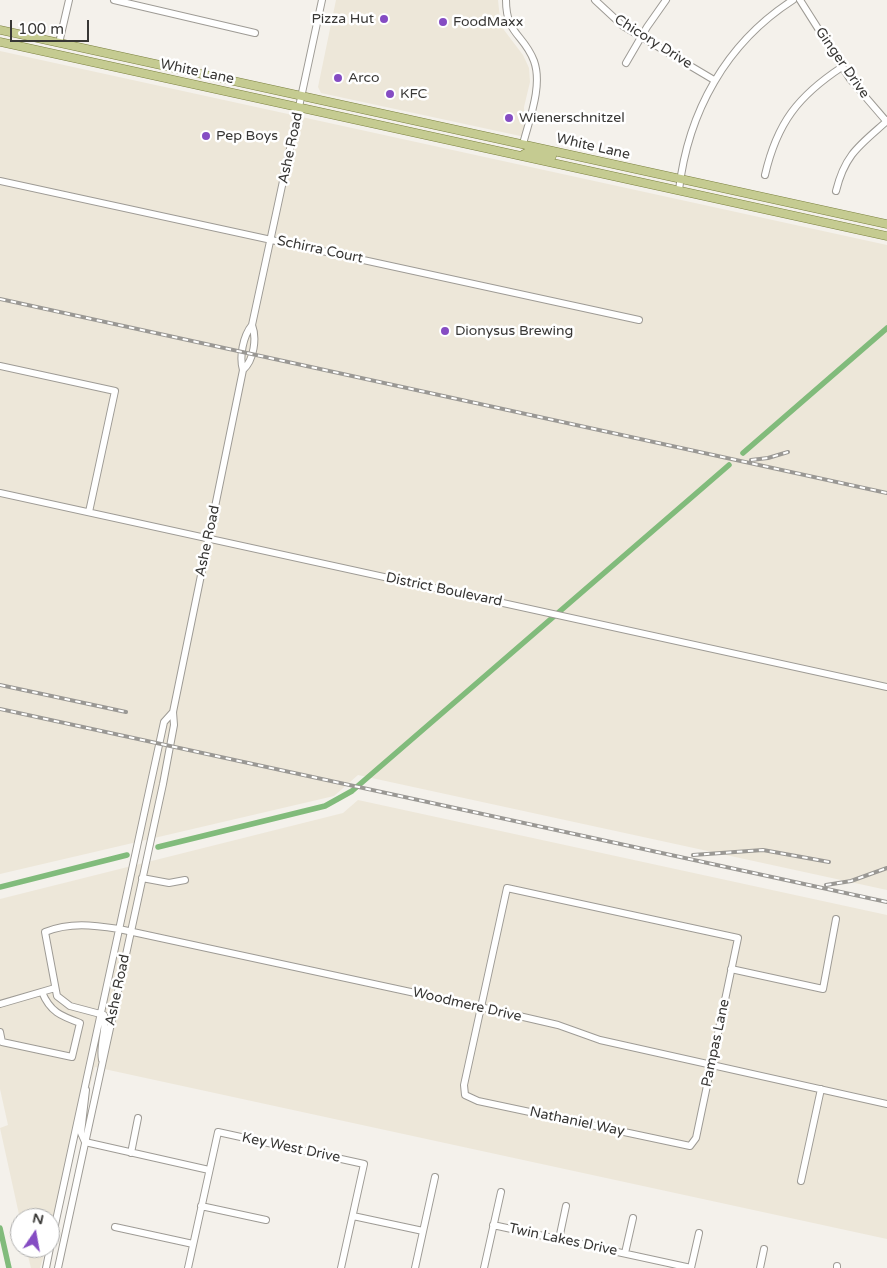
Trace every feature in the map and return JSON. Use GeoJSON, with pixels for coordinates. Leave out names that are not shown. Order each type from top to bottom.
{"type":"FeatureCollection","features":[{"type":"Feature","properties":{"kind":"main road","name":"White Lane"},"geometry":{"type":"LineString","coordinates":[[0,30],[887,224]]}},
{"type":"Feature","properties":{"kind":"main road","name":"White Lane"},"geometry":{"type":"LineString","coordinates":[[0,42],[887,236]]}},
{"type":"Feature","properties":{"kind":"main road"},"geometry":{"type":"LineString","coordinates":[[12,45],[55,48],[59,43]]}},
{"type":"Feature","properties":{"kind":"main road"},"geometry":{"type":"LineString","coordinates":[[78,59],[81,56],[116,55]]}},
{"type":"Feature","properties":{"kind":"main road"},"geometry":{"type":"LineString","coordinates":[[138,72],[143,68],[184,70]]}},
{"type":"Feature","properties":{"kind":"main road"},"geometry":{"type":"LineString","coordinates":[[378,124],[409,126],[416,121]]}},
{"type":"Feature","properties":{"kind":"main road"},"geometry":{"type":"LineString","coordinates":[[418,133],[422,129],[460,130]]}},
{"type":"Feature","properties":{"kind":"main road"},"geometry":{"type":"LineString","coordinates":[[469,144],[511,149],[519,148],[524,144]]}},
{"type":"Feature","properties":{"kind":"main road"},"geometry":{"type":"LineString","coordinates":[[521,155],[528,152],[558,157],[563,154]]}},
{"type":"Feature","properties":{"kind":"main road"},"geometry":{"type":"LineString","coordinates":[[852,228],[887,232]]}},
{"type":"Feature","properties":{"kind":"street"},"geometry":{"type":"LineString","coordinates":[[59,43],[69,0]]}},
{"type":"Feature","properties":{"kind":"street"},"geometry":{"type":"LineString","coordinates":[[114,0],[255,34]]}},
{"type":"Feature","properties":{"kind":"street","name":"Ashe Road"},"geometry":{"type":"LineString","coordinates":[[58,1268],[150,845],[174,725],[173,712],[243,370],[241,362],[242,351],[247,331],[252,325],[322,0]]}},
{"type":"Feature","properties":{"kind":"street"},"geometry":{"type":"LineString","coordinates":[[506,0],[510,27],[530,53],[536,69],[536,85],[524,144]]}},
{"type":"Feature","properties":{"kind":"street","name":"Chicory Drive"},"geometry":{"type":"LineString","coordinates":[[595,0],[612,17],[714,80]]}},
{"type":"Feature","properties":{"kind":"street"},"geometry":{"type":"LineString","coordinates":[[626,62],[666,0]]}},
{"type":"Feature","properties":{"kind":"street"},"geometry":{"type":"LineString","coordinates":[[678,190],[691,132],[714,80],[733,53],[750,34],[792,0]]}},
{"type":"Feature","properties":{"kind":"street","name":"Ginger Drive"},"geometry":{"type":"LineString","coordinates":[[800,0],[859,91],[887,122]]}},
{"type":"Feature","properties":{"kind":"street"},"geometry":{"type":"LineString","coordinates":[[766,176],[776,139],[788,116],[814,87],[842,67]]}},
{"type":"Feature","properties":{"kind":"street"},"geometry":{"type":"LineString","coordinates":[[836,191],[840,174],[847,159],[887,122]]}},
{"type":"Feature","properties":{"kind":"street","name":"Schirra Court"},"geometry":{"type":"LineString","coordinates":[[0,181],[639,320]]}},
{"type":"Feature","properties":{"kind":"street"},"geometry":{"type":"LineString","coordinates":[[0,366],[116,391],[89,512]]}},
{"type":"Feature","properties":{"kind":"street","name":"District Boulevard"},"geometry":{"type":"LineString","coordinates":[[0,493],[887,687]]}},
{"type":"Feature","properties":{"kind":"street","name":"Ashe Road"},"geometry":{"type":"LineString","coordinates":[[59,1208],[164,722],[173,712]]}},
{"type":"Feature","properties":{"kind":"street"},"geometry":{"type":"LineString","coordinates":[[142,878],[169,883],[185,880]]}},
{"type":"Feature","properties":{"kind":"street","name":"Pampas Lane"},"geometry":{"type":"LineString","coordinates":[[480,1007],[507,888],[738,938],[696,1138],[690,1146]]}},
{"type":"Feature","properties":{"kind":"street"},"geometry":{"type":"LineString","coordinates":[[731,970],[823,989],[836,919]]}},
{"type":"Feature","properties":{"kind":"street","name":"Woodmere Drive"},"geometry":{"type":"LineString","coordinates":[[55,988],[44,932],[62,925],[94,925],[480,1007],[558,1025],[600,1040],[887,1104]]}},
{"type":"Feature","properties":{"kind":"street"},"geometry":{"type":"LineString","coordinates":[[0,1004],[55,988],[57,996],[70,1006],[101,1013],[105,1022],[100,1051],[102,1064]]}},
{"type":"Feature","properties":{"kind":"street"},"geometry":{"type":"LineString","coordinates":[[0,1032],[2,1042],[72,1057],[80,1023],[54,1013],[42,992]]}},
{"type":"Feature","properties":{"kind":"street","name":"Nathaniel Way"},"geometry":{"type":"LineString","coordinates":[[480,1007],[464,1085],[465,1095],[478,1101],[690,1146]]}},
{"type":"Feature","properties":{"kind":"street"},"geometry":{"type":"LineString","coordinates":[[85,1084],[87,1097],[81,1133],[85,1142],[209,1170],[188,1268]]}},
{"type":"Feature","properties":{"kind":"street"},"geometry":{"type":"LineString","coordinates":[[801,1181],[821,1089]]}},
{"type":"Feature","properties":{"kind":"street"},"geometry":{"type":"LineString","coordinates":[[131,1153],[138,1118]]}},
{"type":"Feature","properties":{"kind":"street","name":"Key West Drive"},"geometry":{"type":"LineString","coordinates":[[209,1170],[218,1132],[364,1164],[353,1216]]}},
{"type":"Feature","properties":{"kind":"street"},"geometry":{"type":"LineString","coordinates":[[415,1268],[435,1177]]}},
{"type":"Feature","properties":{"kind":"street"},"geometry":{"type":"LineString","coordinates":[[484,1268],[501,1192]]}},
{"type":"Feature","properties":{"kind":"street"},"geometry":{"type":"LineString","coordinates":[[201,1206],[266,1220]]}},
{"type":"Feature","properties":{"kind":"street"},"geometry":{"type":"LineString","coordinates":[[559,1239],[566,1206]]}},
{"type":"Feature","properties":{"kind":"street"},"geometry":{"type":"LineString","coordinates":[[341,1268],[353,1216],[423,1231]]}},
{"type":"Feature","properties":{"kind":"street"},"geometry":{"type":"LineString","coordinates":[[625,1253],[633,1218]]}},
{"type":"Feature","properties":{"kind":"street","name":"Twin Lakes Drive"},"geometry":{"type":"LineString","coordinates":[[493,1225],[691,1268]]}},
{"type":"Feature","properties":{"kind":"street"},"geometry":{"type":"LineString","coordinates":[[115,1226],[193,1244]]}},
{"type":"Feature","properties":{"kind":"street"},"geometry":{"type":"LineString","coordinates":[[691,1268],[699,1233]]}},
{"type":"Feature","properties":{"kind":"street"},"geometry":{"type":"LineString","coordinates":[[760,1268],[764,1250]]}},
{"type":"Feature","properties":{"kind":"shaded area"},"geometry":{"type":"Polygon","coordinates":[[[336,0],[498,0],[500,19],[504,30],[523,55],[529,68],[530,82],[524,107],[525,137],[321,93],[318,87],[336,0]]]}},
{"type":"Feature","properties":{"kind":"shaded area"},"geometry":{"type":"Polygon","coordinates":[[[0,51],[887,245],[887,890],[358,775],[334,796],[0,874],[0,51]]]}},
{"type":"Feature","properties":{"kind":"shaded area"},"geometry":{"type":"Polygon","coordinates":[[[358,800],[887,915],[887,1239],[95,1067],[57,1208],[18,1208],[0,1128],[8,1125],[0,1089],[0,899],[343,813],[358,800]]]}},
{"type":"Feature","properties":{"kind":"shaded area"},"geometry":{"type":"Polygon","coordinates":[[[28,1258],[43,1258],[40,1268],[31,1268],[28,1258]]]}},
{"type":"Feature","properties":{"kind":"waterway"},"geometry":{"type":"LineString","coordinates":[[743,453],[887,328]]}},
{"type":"Feature","properties":{"kind":"waterway"},"geometry":{"type":"LineString","coordinates":[[158,847],[325,806],[352,791],[729,465]]}},
{"type":"Feature","properties":{"kind":"waterway"},"geometry":{"type":"LineString","coordinates":[[0,887],[127,855]]}},
{"type":"Feature","properties":{"kind":"waterway"},"geometry":{"type":"LineString","coordinates":[[0,1228],[9,1268]]}},
{"type":"Feature","properties":{"kind":"railway"},"geometry":{"type":"LineString","coordinates":[[0,299],[887,493]]}},
{"type":"Feature","properties":{"kind":"railway"},"geometry":{"type":"LineString","coordinates":[[751,460],[768,458],[788,452]]}},
{"type":"Feature","properties":{"kind":"railway"},"geometry":{"type":"LineString","coordinates":[[0,685],[126,712]]}},
{"type":"Feature","properties":{"kind":"railway"},"geometry":{"type":"LineString","coordinates":[[0,709],[887,902]]}},
{"type":"Feature","properties":{"kind":"railway"},"geometry":{"type":"LineString","coordinates":[[693,855],[763,850],[829,862]]}},
{"type":"Feature","properties":{"kind":"railway"},"geometry":{"type":"LineString","coordinates":[[826,885],[851,881],[887,868]]}},
{"type":"Feature","properties":{"kind":"place","name":"Pizza Hut"},"geometry":{"type":"Point","coordinates":[384,19]}},
{"type":"Feature","properties":{"kind":"place","name":"FoodMaxx"},"geometry":{"type":"Point","coordinates":[443,22]}},
{"type":"Feature","properties":{"kind":"place","name":"Arco"},"geometry":{"type":"Point","coordinates":[338,78]}},
{"type":"Feature","properties":{"kind":"place","name":"KFC"},"geometry":{"type":"Point","coordinates":[390,94]}},
{"type":"Feature","properties":{"kind":"place","name":"Wienerschnitzel"},"geometry":{"type":"Point","coordinates":[509,118]}},
{"type":"Feature","properties":{"kind":"place","name":"Pep Boys"},"geometry":{"type":"Point","coordinates":[206,136]}},
{"type":"Feature","properties":{"kind":"place","name":"Dionysus Brewing"},"geometry":{"type":"Point","coordinates":[445,331]}}]}
